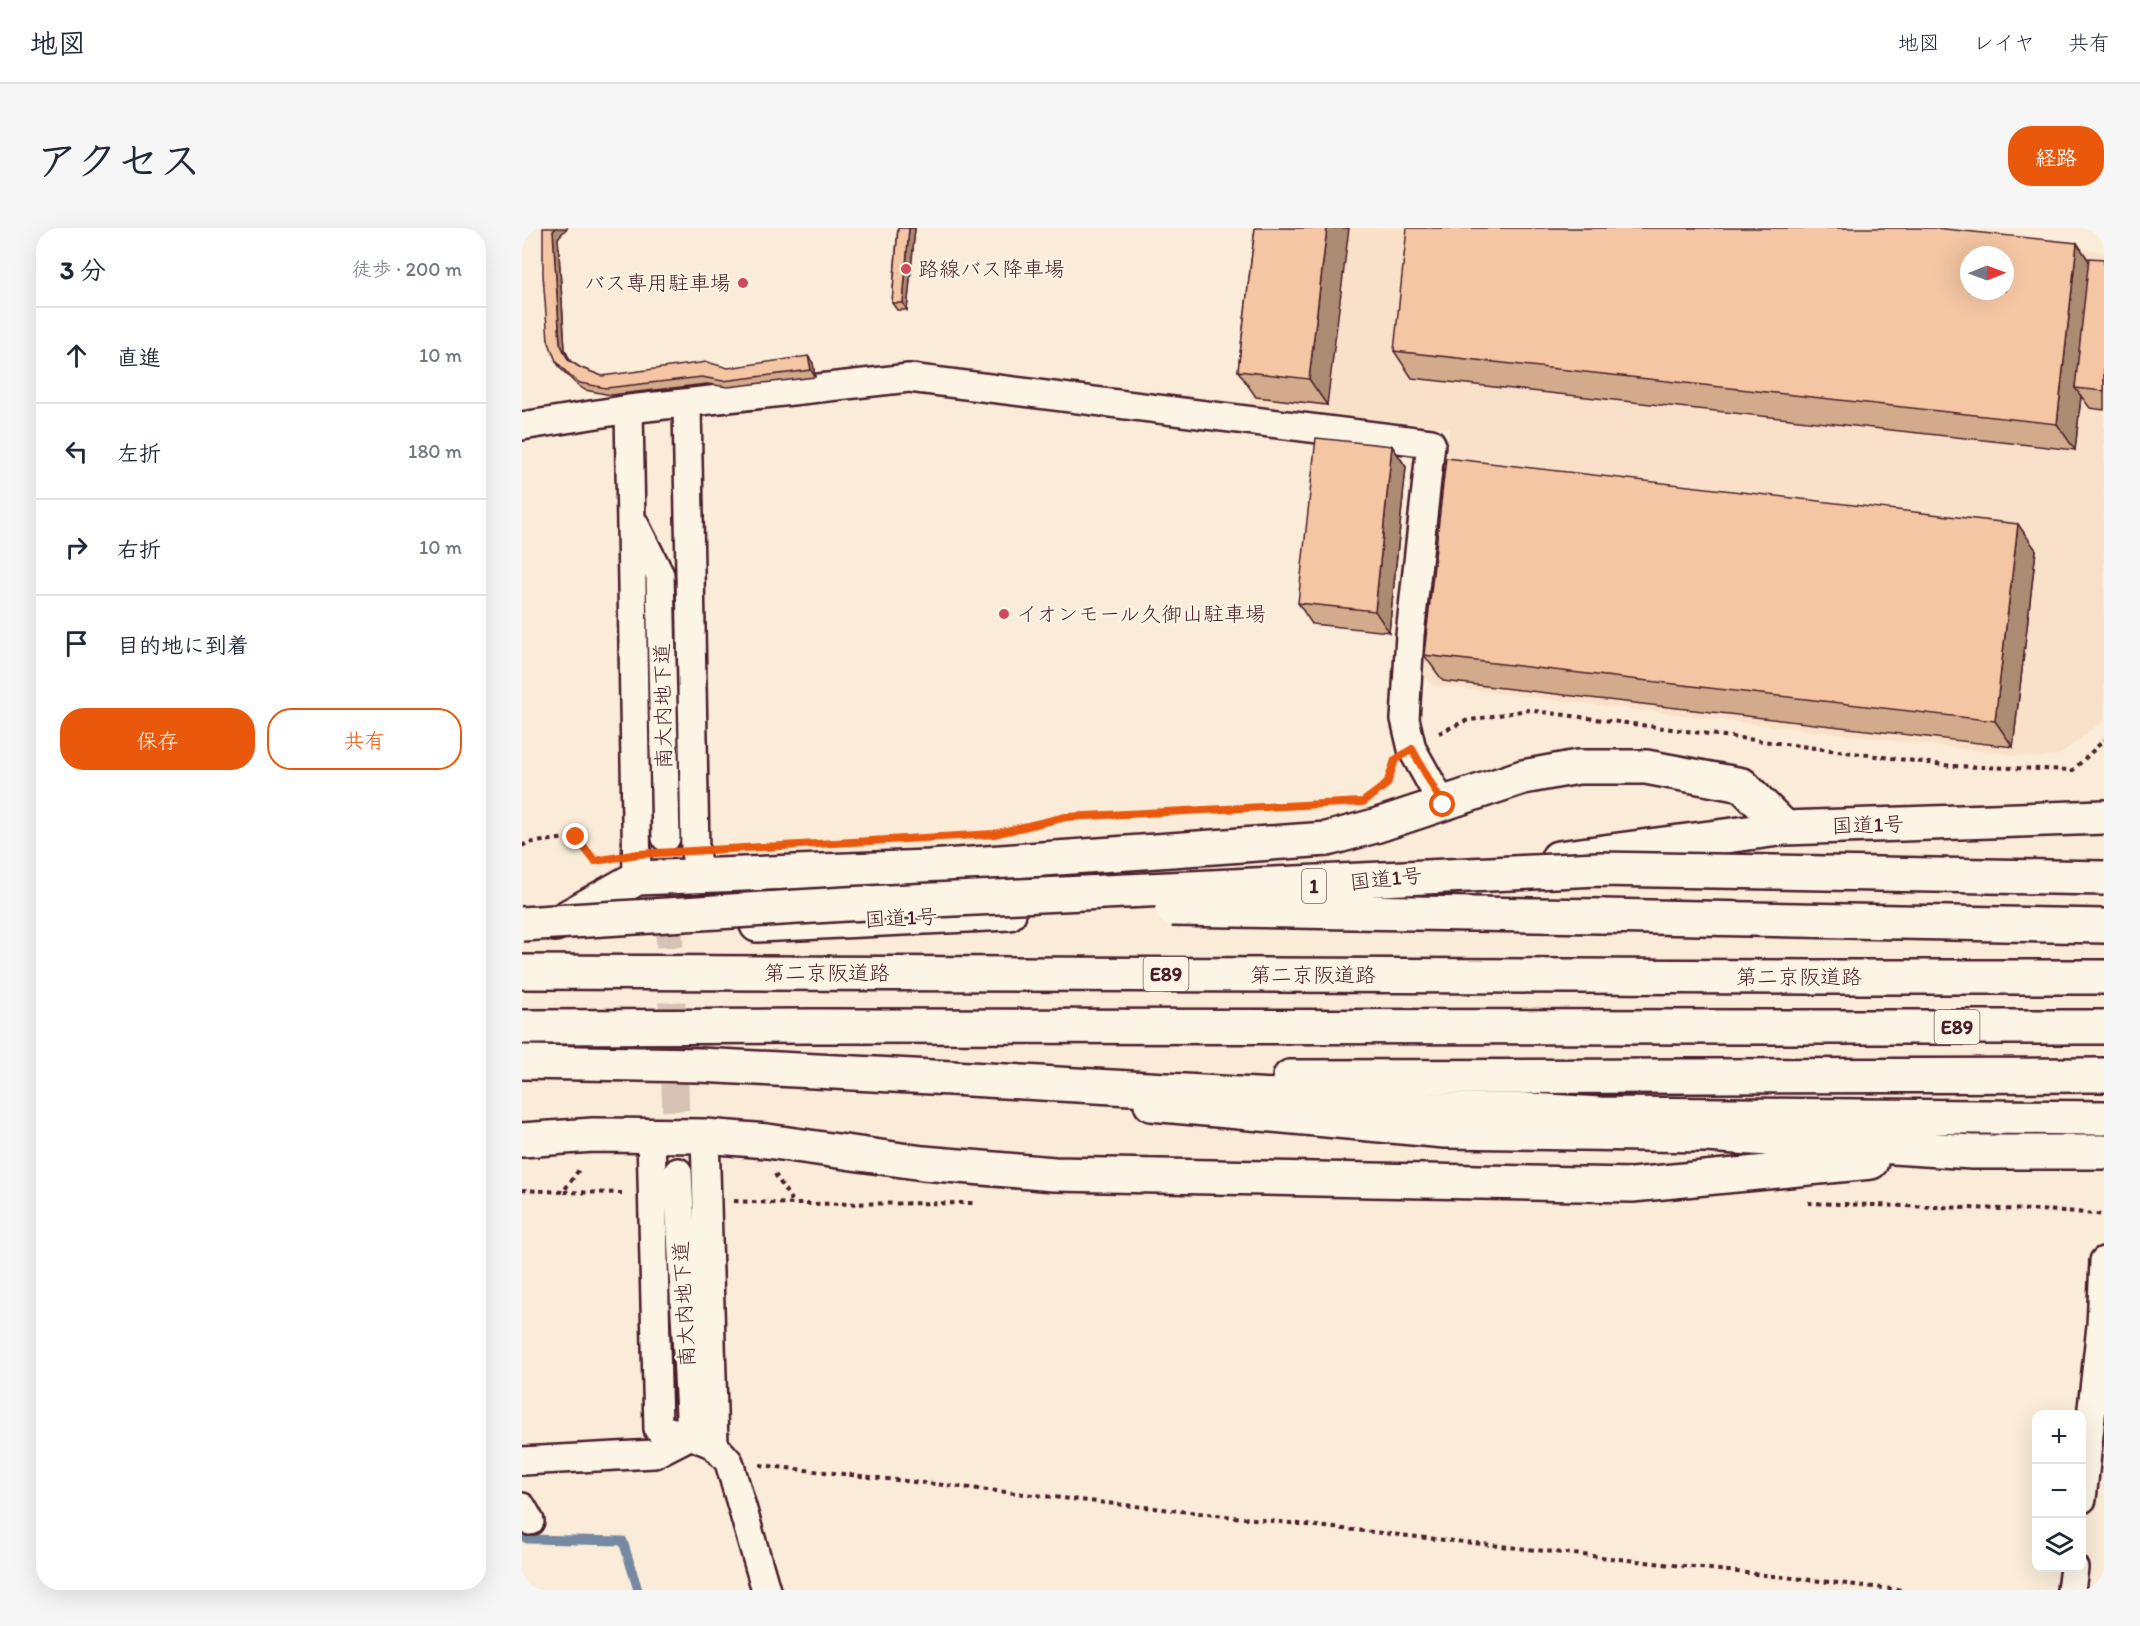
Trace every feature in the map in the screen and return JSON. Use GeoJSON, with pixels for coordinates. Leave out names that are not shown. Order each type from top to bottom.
{"type":"FeatureCollection","features":[{"type":"Feature","properties":{"kind":"highway"},"geometry":{"type":"LineString","coordinates":[[525,933],[637,866],[699,874],[929,867],[1327,839],[1443,805],[1523,777],[1578,767],[1646,766],[1742,785],[1785,828]]}},
{"type":"Feature","properties":{"kind":"highway","name":"国道1号"},"geometry":{"type":"LineString","coordinates":[[525,933],[1091,909],[1466,871],[1785,828],[2104,817]]}},
{"type":"Feature","properties":{"kind":"highway"},"geometry":{"type":"LineString","coordinates":[[525,933],[846,904],[1598,869],[2104,878]]}},
{"type":"Feature","properties":{"kind":"highway"},"geometry":{"type":"LineString","coordinates":[[846,904],[2104,926]]}},
{"type":"Feature","properties":{"kind":"highway","name":"第二京阪道路"},"geometry":{"type":"LineString","coordinates":[[522,972],[2104,977]]}},
{"type":"Feature","properties":{"kind":"highway","name":"E89"},"geometry":{"type":"LineString","coordinates":[[522,1027],[2104,1027]]}},
{"type":"Feature","properties":{"kind":"highway"},"geometry":{"type":"LineString","coordinates":[[522,1062],[699,1065],[1600,1114],[2104,1118]]}},
{"type":"Feature","properties":{"kind":"highway"},"geometry":{"type":"LineString","coordinates":[[951,1078],[2104,1075]]}},
{"type":"Feature","properties":{"kind":"highway"},"geometry":{"type":"LineString","coordinates":[[522,1078],[912,1083],[1445,1131],[1707,1136],[1972,1152],[2104,1152]]}},
{"type":"Feature","properties":{"kind":"highway"},"geometry":{"type":"LineString","coordinates":[[522,1140],[593,1135],[705,1136],[767,1141],[923,1163],[1054,1174],[1632,1185],[1972,1152]]}},
{"type":"Feature","properties":{"kind":"street"},"geometry":{"type":"LineString","coordinates":[[522,426],[629,409],[909,378],[1431,443],[1410,635],[1404,718],[1412,749],[1443,805]]}},
{"type":"Feature","properties":{"kind":"street"},"geometry":{"type":"LineString","coordinates":[[687,404],[695,852],[699,874]]}},
{"type":"Feature","properties":{"kind":"street"},"geometry":{"type":"LineString","coordinates":[[629,409],[637,866]]}},
{"type":"Feature","properties":{"kind":"street"},"geometry":{"type":"LineString","coordinates":[[631,516],[660,575]]}},
{"type":"Feature","properties":{"kind":"street"},"geometry":{"type":"LineString","coordinates":[[660,575],[689,526]]}},
{"type":"Feature","properties":{"kind":"street","name":"南大内地下道"},"geometry":{"type":"LineString","coordinates":[[660,575],[666,838]]}},
{"type":"Feature","properties":{"kind":"street"},"geometry":{"type":"LineString","coordinates":[[651,1135],[658,1429],[711,1447]]}},
{"type":"Feature","properties":{"kind":"street"},"geometry":{"type":"LineString","coordinates":[[705,1136],[711,1447],[766,1590]]}},
{"type":"Feature","properties":{"kind":"street","name":"南大内地下道"},"geometry":{"type":"LineString","coordinates":[[678,1172],[711,1447]]}},
{"type":"Feature","properties":{"kind":"street"},"geometry":{"type":"LineString","coordinates":[[2090,1485],[2104,1261]]}},
{"type":"Feature","properties":{"kind":"street"},"geometry":{"type":"LineString","coordinates":[[522,1461],[654,1454],[711,1447]]}},
{"type":"Feature","properties":{"kind":"street"},"geometry":{"type":"LineString","coordinates":[[2071,1590],[2073,1572]]}},
{"type":"Feature","properties":{"kind":"path"},"geometry":{"type":"LineString","coordinates":[[1379,790],[1387,784],[1395,760],[1434,735],[1465,721],[1527,710],[1952,766],[2073,770],[2104,740]]}},
{"type":"Feature","properties":{"kind":"path"},"geometry":{"type":"LineString","coordinates":[[1027,826],[1066,817],[1305,805]]}},
{"type":"Feature","properties":{"kind":"path"},"geometry":{"type":"LineString","coordinates":[[522,846],[527,843],[576,837],[595,861],[637,866]]}},
{"type":"Feature","properties":{"kind":"path"},"geometry":{"type":"LineString","coordinates":[[563,1192],[627,1194]]}},
{"type":"Feature","properties":{"kind":"path"},"geometry":{"type":"LineString","coordinates":[[730,1200],[793,1204]]}},
{"type":"Feature","properties":{"kind":"path"},"geometry":{"type":"LineString","coordinates":[[711,1447],[1902,1590]]}},
{"type":"Feature","properties":{"kind":"shaded area"},"geometry":{"type":"Polygon","coordinates":[[[1270,228],[1882,228],[2104,252],[2104,720],[2059,755],[2038,758],[1432,685],[1418,668],[1450,428],[1250,404],[1270,228]]]}},
{"type":"Feature","properties":{"kind":"building"},"geometry":{"type":"Polygon","coordinates":[[[543,228],[556,228],[553,231],[560,343],[568,360],[581,368],[602,376],[707,362],[728,368],[808,356],[811,370],[723,381],[702,377],[606,388],[580,383],[556,361],[548,340],[543,275],[543,228]]]}},
{"type":"Feature","properties":{"kind":"building"},"geometry":{"type":"Polygon","coordinates":[[[898,228],[909,228],[903,303],[892,303],[898,228]]]}},
{"type":"Feature","properties":{"kind":"building"},"geometry":{"type":"Polygon","coordinates":[[[1255,228],[1327,228],[1309,379],[1238,371],[1255,228]]]}},
{"type":"Feature","properties":{"kind":"building"},"geometry":{"type":"Polygon","coordinates":[[[1407,228],[1936,228],[2077,243],[2057,424],[1394,351],[1407,228]]]}},
{"type":"Feature","properties":{"kind":"building"},"geometry":{"type":"Polygon","coordinates":[[[2089,258],[2104,259],[2104,391],[2075,388],[2089,258]]]}},
{"type":"Feature","properties":{"kind":"building"},"geometry":{"type":"Polygon","coordinates":[[[1316,438],[1392,446],[1375,611],[1298,603],[1316,438]]]}},
{"type":"Feature","properties":{"kind":"building"},"geometry":{"type":"Polygon","coordinates":[[[1446,458],[2018,524],[1995,721],[1424,655],[1446,458]]]}},
{"type":"Feature","properties":{"kind":"waterway"},"geometry":{"type":"LineString","coordinates":[[522,1536],[527,1539],[623,1541],[638,1590]]}},
{"type":"Feature","properties":{"kind":"tunnel"},"geometry":{"type":"LineString","coordinates":[[666,838],[678,1172]]}},
{"type":"Feature","properties":{"kind":"place","name":"路線バス降車場"},"geometry":{"type":"Point","coordinates":[906,269]}},
{"type":"Feature","properties":{"kind":"place","name":"バス専用駐車場"},"geometry":{"type":"Point","coordinates":[743,283]}},
{"type":"Feature","properties":{"kind":"place","name":"イオンモール久御山駐車場"},"geometry":{"type":"Point","coordinates":[1004,614]}},
{"type":"Feature","properties":{"kind":"route"},"geometry":{"type":"LineString","coordinates":[[576,837],[595,861],[638,854],[994,834],[1066,817],[1363,802],[1387,784],[1395,760],[1412,749],[1443,805]]}}]}
